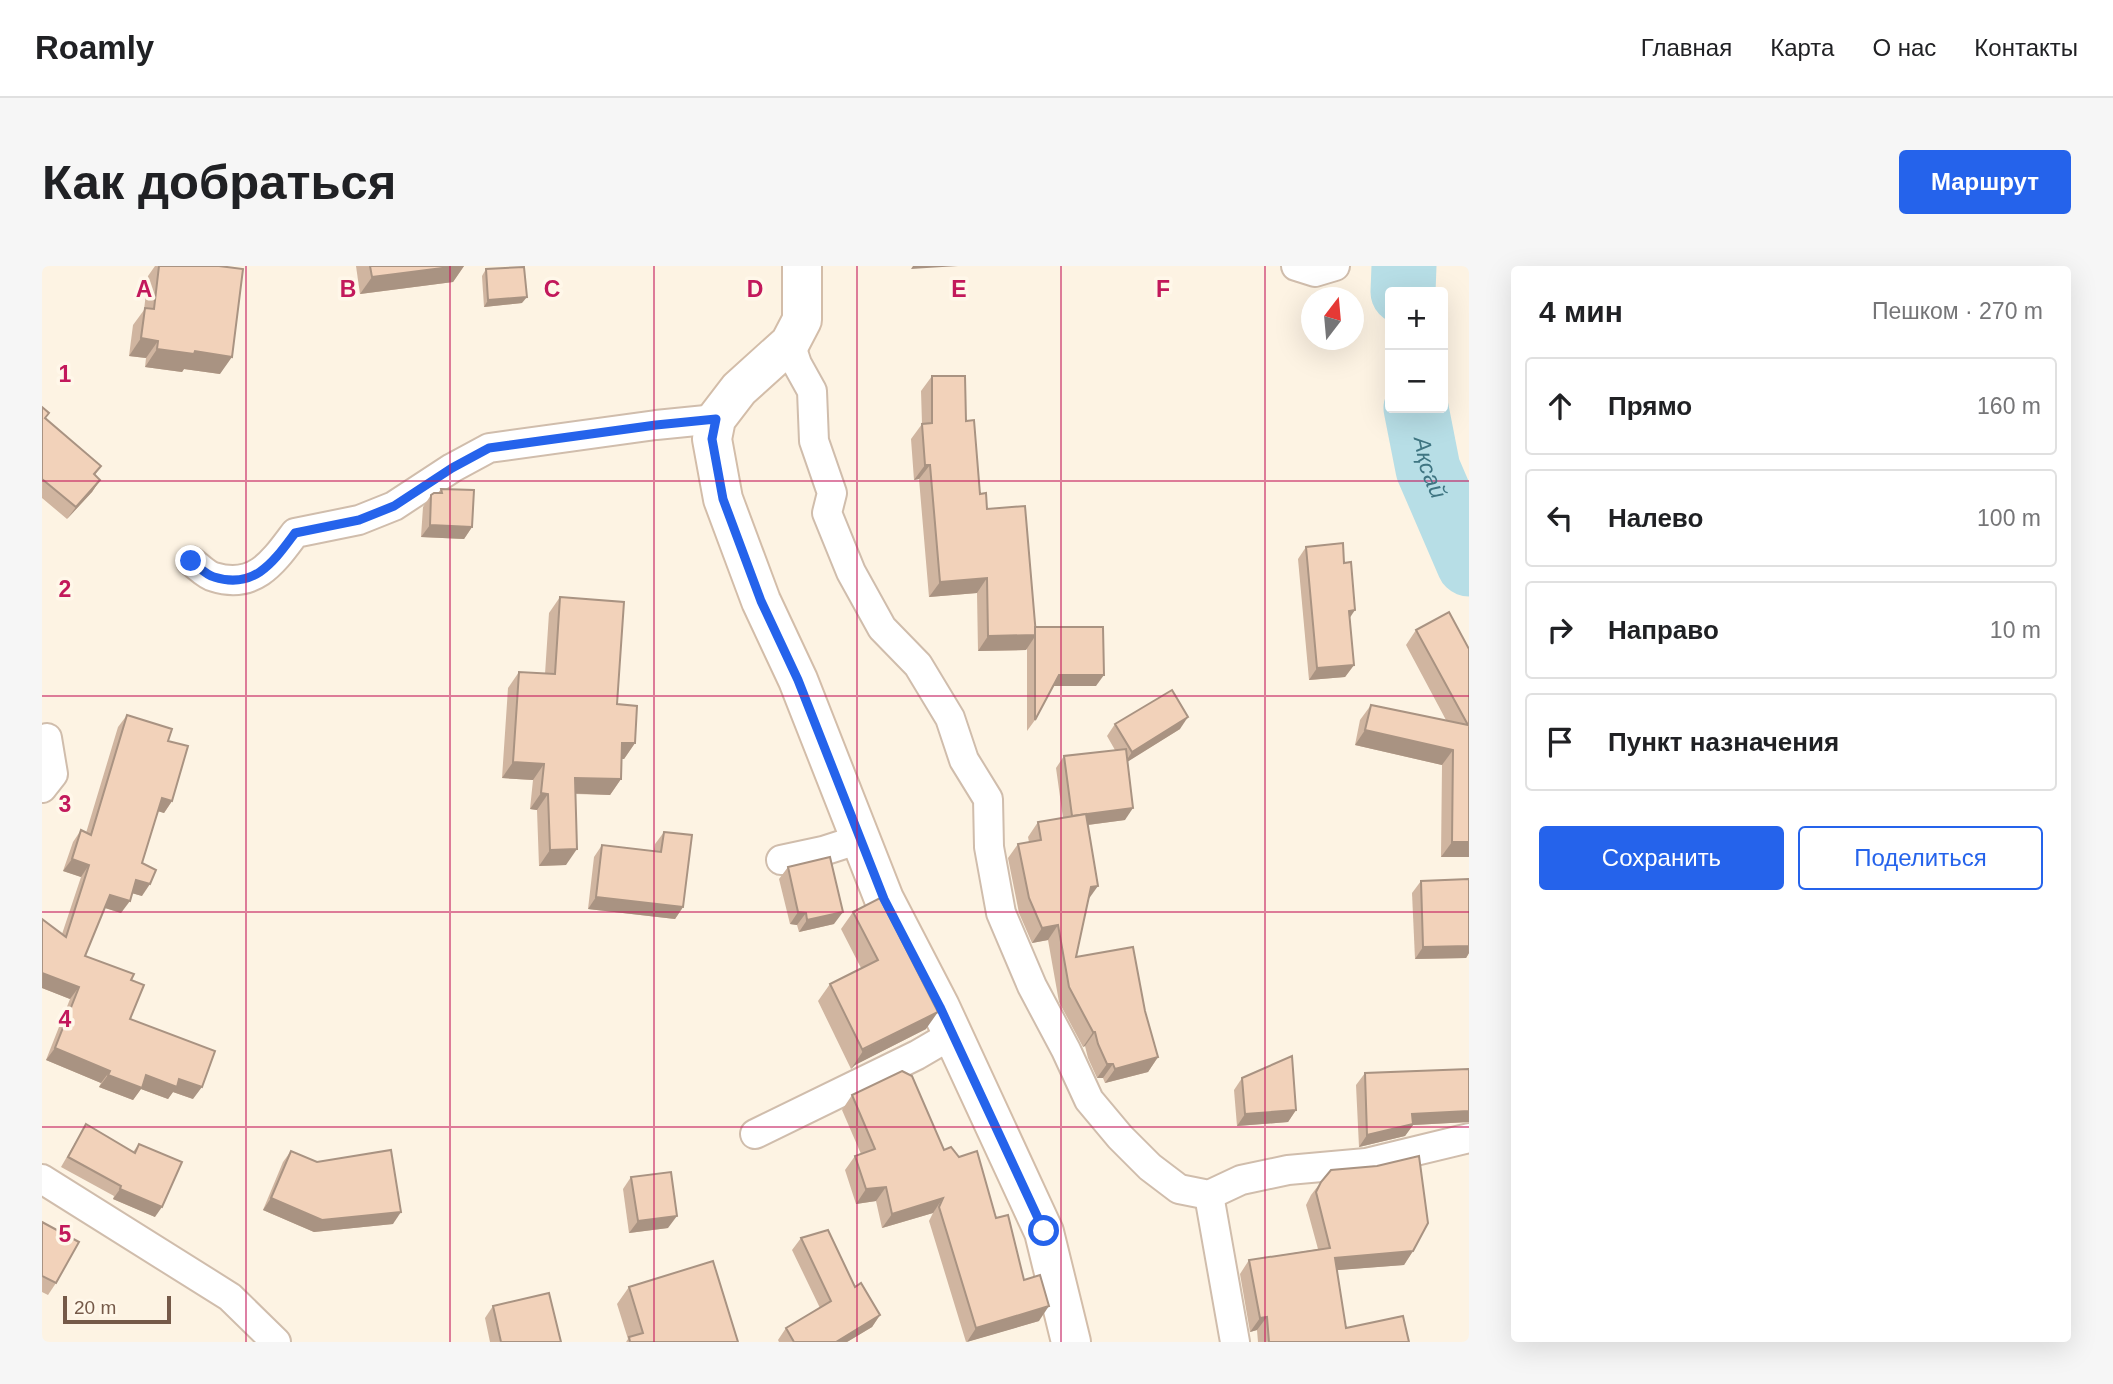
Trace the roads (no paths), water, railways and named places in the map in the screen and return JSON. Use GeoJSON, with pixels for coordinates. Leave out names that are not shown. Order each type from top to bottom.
{"type":"FeatureCollection","features":[{"type":"Feature","properties":{"kind":"street"},"geometry":{"type":"LineString","coordinates":[[802,266],[802,320],[790,343],[739,389],[716,419],[712,439],[723,499],[761,601],[798,680],[884,899],[953,1034],[1044,1231],[1071,1342]]}},
{"type":"Feature","properties":{"kind":"street"},"geometry":{"type":"LineString","coordinates":[[1296,266],[1315,272],[1335,266]]}},
{"type":"Feature","properties":{"kind":"street"},"geometry":{"type":"LineString","coordinates":[[790,343],[797,364],[812,391],[814,441],[832,493],[827,513],[851,572],[883,628],[918,665],[931,686],[950,718],[964,760],[988,799],[989,847],[1001,913],[1032,986],[1089,1100],[1150,1167],[1179,1189],[1209,1195],[1241,1180],[1288,1170],[1366,1163],[1469,1138]]}},
{"type":"Feature","properties":{"kind":"street"},"geometry":{"type":"LineString","coordinates":[[191,561],[213,577],[240,581],[269,567],[295,533],[359,520],[394,506],[452,468],[489,448],[716,419]]}},
{"type":"Feature","properties":{"kind":"street"},"geometry":{"type":"LineString","coordinates":[[42,788],[53,774],[47,738]]}},
{"type":"Feature","properties":{"kind":"street"},"geometry":{"type":"LineString","coordinates":[[781,860],[860,839]]}},
{"type":"Feature","properties":{"kind":"street"},"geometry":{"type":"LineString","coordinates":[[755,1133],[917,1055],[953,1034]]}},
{"type":"Feature","properties":{"kind":"street"},"geometry":{"type":"LineString","coordinates":[[42,1179],[230,1297],[276,1342]]}},
{"type":"Feature","properties":{"kind":"street"},"geometry":{"type":"LineString","coordinates":[[1209,1195],[1236,1342]]}},
{"type":"Feature","properties":{"kind":"waterway","name":"Ақсай"},"geometry":{"type":"LineString","coordinates":[[1403,287],[1404,266]]}},
{"type":"Feature","properties":{"kind":"waterway","name":"Ақсай"},"geometry":{"type":"LineString","coordinates":[[1417,413],[1428,469],[1469,564]]}}]}
